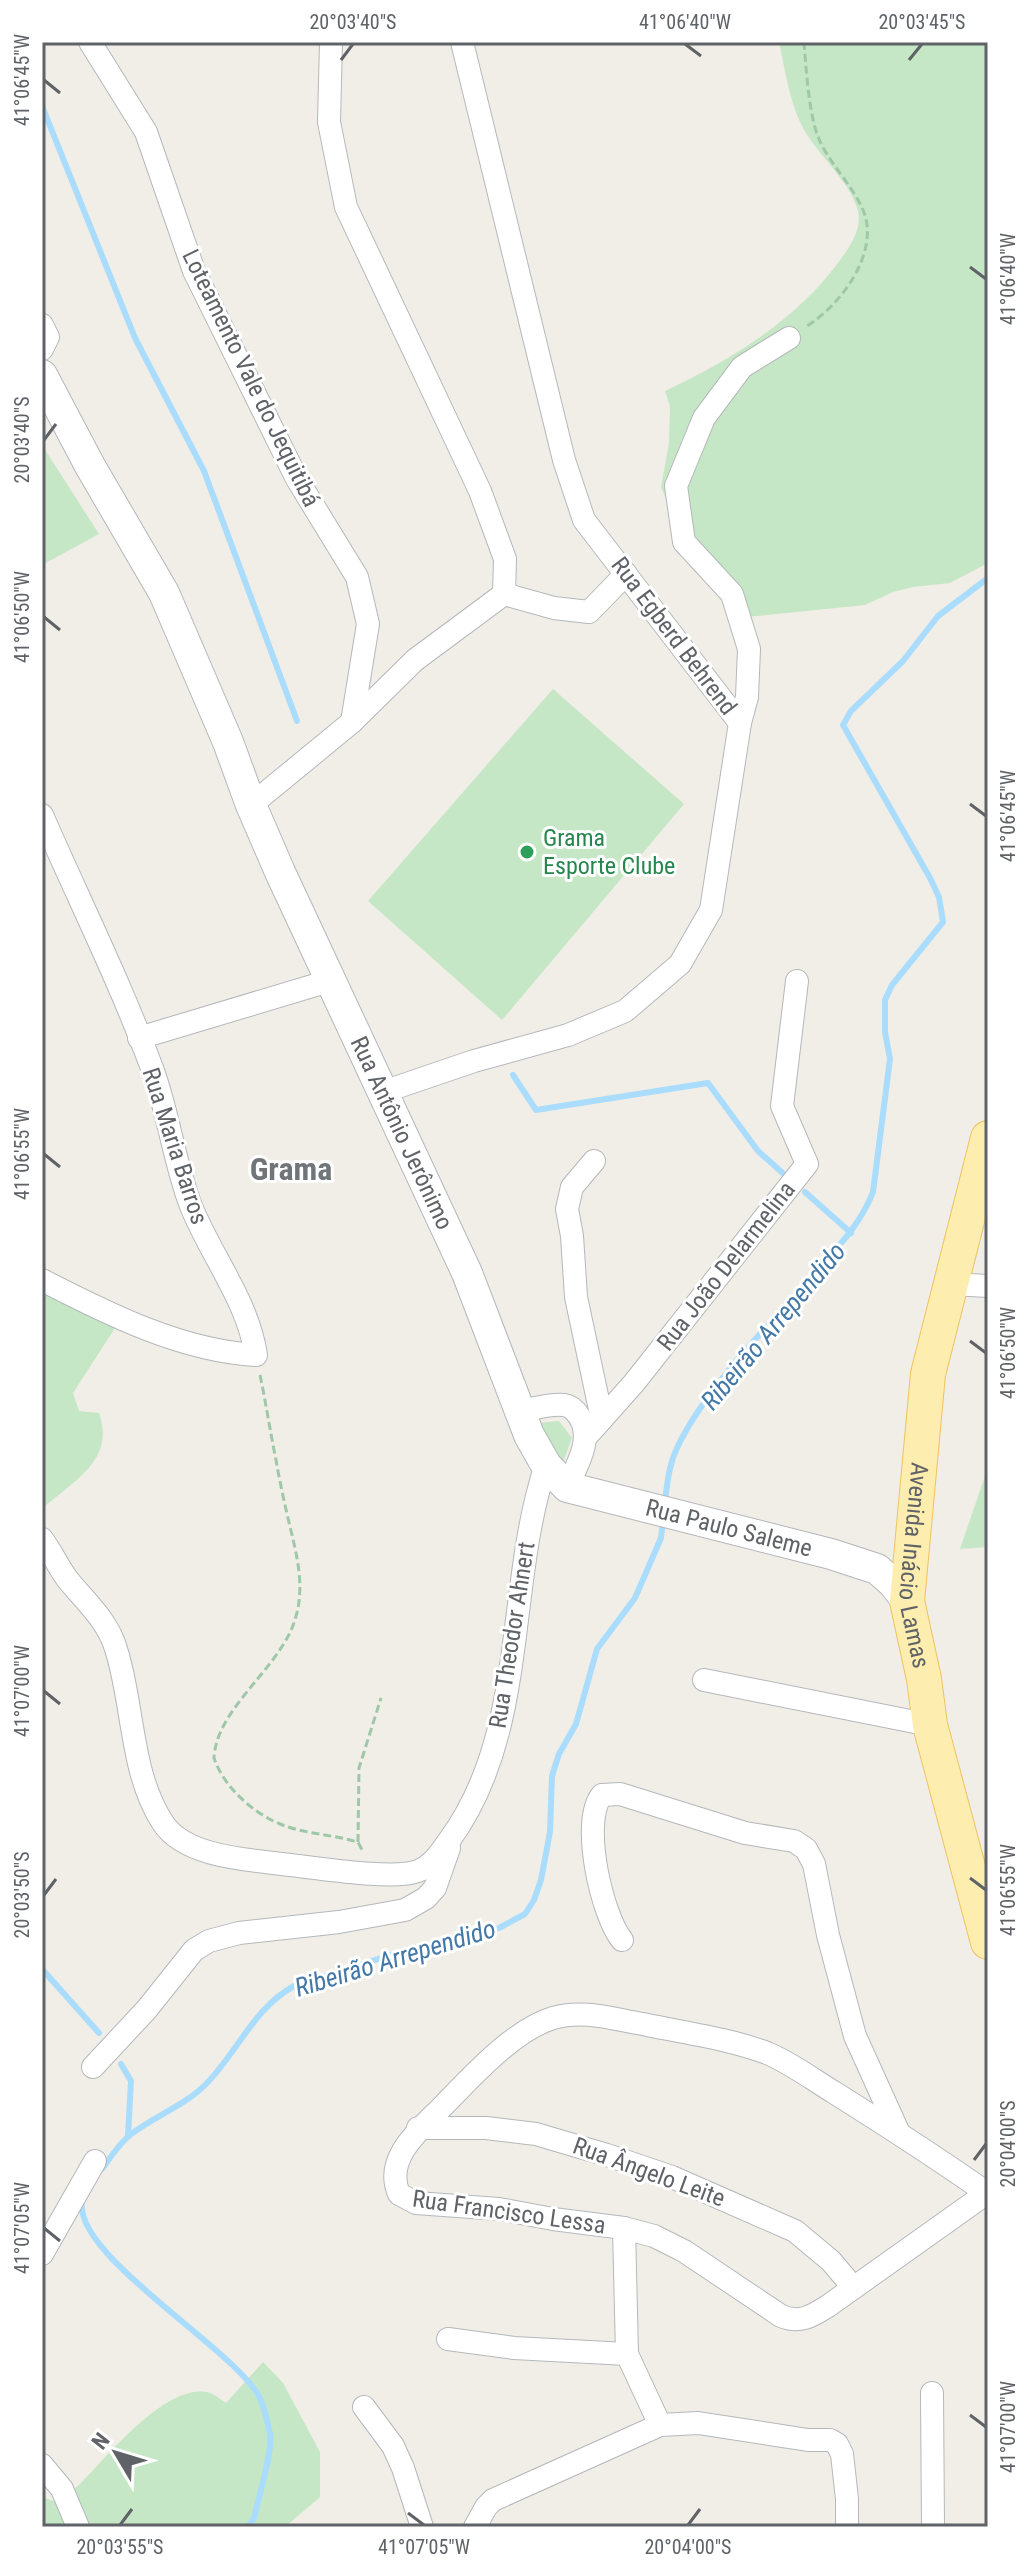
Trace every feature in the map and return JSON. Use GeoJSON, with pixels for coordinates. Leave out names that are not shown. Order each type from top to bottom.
{"type":"FeatureCollection","features":[{"type":"Feature","properties":{"kind":"main road","name":"Rua Antônio Jerônimo"},"geometry":{"type":"LineString","coordinates":[[42,375],[90,466],[164,593],[228,742],[251,805],[329,981],[467,1273],[529,1435],[546,1465]]}},
{"type":"Feature","properties":{"kind":"main road","name":"Avenida Inácio Lamas"},"geometry":{"type":"LineString","coordinates":[[988,1138],[928,1374],[907,1601],[924,1679],[930,1725],[980,1881],[988,1942]]}},
{"type":"Feature","properties":{"kind":"main road"},"geometry":{"type":"LineString","coordinates":[[546,1465],[567,1487]]}},
{"type":"Feature","properties":{"kind":"main road","name":"Rua Paulo Saleme"},"geometry":{"type":"LineString","coordinates":[[567,1487],[831,1554],[877,1569],[907,1601]]}},
{"type":"Feature","properties":{"kind":"street","name":"Loteamento Vale do Jequitibá"},"geometry":{"type":"LineString","coordinates":[[90,42],[146,132],[194,271],[297,479],[357,577],[368,624],[352,722]]}},
{"type":"Feature","properties":{"kind":"street"},"geometry":{"type":"LineString","coordinates":[[331,42],[329,122],[346,207],[480,491],[505,559],[504,594]]}},
{"type":"Feature","properties":{"kind":"street","name":"Rua Egberd Behrend"},"geometry":{"type":"LineString","coordinates":[[383,1092],[474,1061],[568,1035],[625,1011],[680,964],[711,910],[740,723],[584,520],[564,460],[462,42]]}},
{"type":"Feature","properties":{"kind":"street"},"geometry":{"type":"LineString","coordinates":[[42,325],[48,337],[42,349]]}},
{"type":"Feature","properties":{"kind":"street"},"geometry":{"type":"LineString","coordinates":[[740,723],[747,697],[749,649],[732,594],[684,542],[676,486],[704,418],[742,367],[789,338]]}},
{"type":"Feature","properties":{"kind":"street"},"geometry":{"type":"LineString","coordinates":[[504,594],[554,608],[589,612],[626,574]]}},
{"type":"Feature","properties":{"kind":"street"},"geometry":{"type":"LineString","coordinates":[[251,805],[352,722],[415,660],[504,594]]}},
{"type":"Feature","properties":{"kind":"street","name":"Rua Maria Barros"},"geometry":{"type":"LineString","coordinates":[[42,815],[153,1072],[190,1203],[237,1299],[254,1341],[256,1355]]}},
{"type":"Feature","properties":{"kind":"street"},"geometry":{"type":"LineString","coordinates":[[139,1038],[329,981]]}},
{"type":"Feature","properties":{"kind":"street","name":"Rua João Delarmelina"},"geometry":{"type":"LineString","coordinates":[[585,1438],[634,1383],[807,1164],[782,1106],[797,981]]}},
{"type":"Feature","properties":{"kind":"street"},"geometry":{"type":"LineString","coordinates":[[594,1161],[572,1187],[567,1209],[576,1297],[602,1419]]}},
{"type":"Feature","properties":{"kind":"street"},"geometry":{"type":"LineString","coordinates":[[42,1280],[128,1320],[203,1348],[256,1355]]}},
{"type":"Feature","properties":{"kind":"street"},"geometry":{"type":"LineString","coordinates":[[951,1284],[988,1286]]}},
{"type":"Feature","properties":{"kind":"street"},"geometry":{"type":"LineString","coordinates":[[520,1411],[556,1405],[572,1407],[583,1423],[585,1438],[567,1487]]}},
{"type":"Feature","properties":{"kind":"street","name":"Rua Theodor Ahnert"},"geometry":{"type":"LineString","coordinates":[[42,1539],[66,1577],[102,1620],[116,1646],[146,1780],[157,1810],[171,1832],[187,1844],[207,1851],[366,1874],[415,1873],[428,1866],[450,1840],[486,1770],[504,1708],[529,1523],[546,1465]]}},
{"type":"Feature","properties":{"kind":"street"},"geometry":{"type":"LineString","coordinates":[[704,1680],[930,1725]]}},
{"type":"Feature","properties":{"kind":"street"},"geometry":{"type":"LineString","coordinates":[[622,1940],[611,1923],[595,1862],[596,1804],[602,1795],[620,1794],[745,1833],[799,1844],[814,1864],[828,1935],[858,2045],[898,2132]]}},
{"type":"Feature","properties":{"kind":"street"},"geometry":{"type":"LineString","coordinates":[[93,2067],[147,2009],[194,1950],[209,1941],[239,1933],[339,1922],[405,1910],[426,1898],[435,1888],[450,1840]]}},
{"type":"Feature","properties":{"kind":"street"},"geometry":{"type":"LineString","coordinates":[[412,2137],[529,2029],[552,2019],[579,2014],[697,2034],[767,2053],[898,2132],[987,2193]]}},
{"type":"Feature","properties":{"kind":"street","name":"Rua Ângelo Leite"},"geometry":{"type":"LineString","coordinates":[[412,2137],[486,2128],[536,2134],[658,2172],[795,2231],[831,2261],[852,2286]]}},
{"type":"Feature","properties":{"kind":"street","name":"Rua Francisco Lessa"},"geometry":{"type":"LineString","coordinates":[[412,2137],[395,2178],[399,2194],[405,2199],[456,2207],[499,2209],[624,2228],[671,2244],[796,2321],[812,2316],[987,2193]]}},
{"type":"Feature","properties":{"kind":"street"},"geometry":{"type":"LineString","coordinates":[[42,2254],[95,2161]]}},
{"type":"Feature","properties":{"kind":"street","name":"Rua Francisco Lessa"},"geometry":{"type":"LineString","coordinates":[[624,2228],[627,2354],[660,2425]]}},
{"type":"Feature","properties":{"kind":"street"},"geometry":{"type":"LineString","coordinates":[[448,2339],[514,2348],[627,2354]]}},
{"type":"Feature","properties":{"kind":"street"},"geometry":{"type":"LineString","coordinates":[[932,2393],[933,2527]]}},
{"type":"Feature","properties":{"kind":"street"},"geometry":{"type":"LineString","coordinates":[[364,2407],[393,2446],[422,2527]]}},
{"type":"Feature","properties":{"kind":"street"},"geometry":{"type":"LineString","coordinates":[[475,2527],[493,2500],[660,2425],[698,2423],[834,2442],[842,2454],[847,2527]]}},
{"type":"Feature","properties":{"kind":"street"},"geometry":{"type":"LineString","coordinates":[[42,2465],[62,2489],[78,2527]]}},
{"type":"Feature","properties":{"kind":"path"},"geometry":{"type":"LineString","coordinates":[[789,338],[826,314],[852,279],[867,245],[866,217],[818,139],[804,42]]}},
{"type":"Feature","properties":{"kind":"path"},"geometry":{"type":"LineString","coordinates":[[256,1355],[300,1565],[299,1605],[293,1625],[272,1664],[221,1728],[214,1758],[234,1791],[282,1825],[358,1842]]}},
{"type":"Feature","properties":{"kind":"path"},"geometry":{"type":"LineString","coordinates":[[366,1874],[366,1862],[358,1842],[359,1768],[381,1698]]}},
{"type":"Feature","properties":{"kind":"green space"},"geometry":{"type":"Polygon","coordinates":[[[779,42],[988,42],[988,563],[950,583],[893,592],[865,605],[747,617],[669,506],[661,487],[669,443],[670,406],[665,391],[740,351],[786,318],[826,278],[853,240],[857,229],[859,217],[854,199],[801,124],[779,42]]]}},
{"type":"Feature","properties":{"kind":"green space"},"geometry":{"type":"Polygon","coordinates":[[[42,445],[99,534],[42,565],[42,445]]]}},
{"type":"Feature","properties":{"kind":"green space","name":"Grama Esporte Clube"},"geometry":{"type":"Polygon","coordinates":[[[553,689],[684,804],[502,1020],[368,901],[553,689]]]}},
{"type":"Feature","properties":{"kind":"green space"},"geometry":{"type":"Polygon","coordinates":[[[42,1287],[117,1325],[73,1393],[79,1411],[99,1413],[103,1429],[97,1457],[78,1479],[42,1509],[42,1287]]]}},
{"type":"Feature","properties":{"kind":"green space"},"geometry":{"type":"Polygon","coordinates":[[[559,1421],[572,1438],[562,1465],[538,1423],[559,1421]]]}},
{"type":"Feature","properties":{"kind":"green space"},"geometry":{"type":"Polygon","coordinates":[[[988,1467],[988,1547],[960,1549],[988,1467]]]}},
{"type":"Feature","properties":{"kind":"green space"},"geometry":{"type":"Polygon","coordinates":[[[263,2362],[283,2383],[320,2452],[320,2497],[285,2527],[42,2527],[42,2497],[57,2502],[69,2493],[158,2409],[193,2392],[210,2393],[226,2403],[263,2362]]]}},
{"type":"Feature","properties":{"kind":"waterway"},"geometry":{"type":"LineString","coordinates":[[42,106],[135,338],[204,471],[297,721]]}},
{"type":"Feature","properties":{"kind":"waterway","name":"Ribeirão Arrependido"},"geometry":{"type":"LineString","coordinates":[[665,1502],[674,1454],[704,1402],[841,1243],[856,1224],[873,1192],[890,1059],[885,1032],[885,1000],[892,985],[943,922],[939,897],[930,878],[843,725],[851,711],[903,661],[938,616],[988,578]]}},
{"type":"Feature","properties":{"kind":"waterway"},"geometry":{"type":"LineString","coordinates":[[513,1075],[536,1110],[708,1083],[758,1151],[786,1176]]}},
{"type":"Feature","properties":{"kind":"waterway"},"geometry":{"type":"LineString","coordinates":[[805,1192],[851,1233]]}},
{"type":"Feature","properties":{"kind":"waterway","name":"Ribeirão Arrependido"},"geometry":{"type":"LineString","coordinates":[[102,2169],[130,2135],[207,2083],[257,2018],[294,1986],[406,1950],[499,1928],[525,1914],[541,1880],[550,1832],[552,1776],[559,1754],[576,1724],[597,1649],[635,1598],[661,1538],[663,1521]]}},
{"type":"Feature","properties":{"kind":"waterway"},"geometry":{"type":"LineString","coordinates":[[42,1969],[99,2033]]}},
{"type":"Feature","properties":{"kind":"waterway"},"geometry":{"type":"LineString","coordinates":[[121,2064],[131,2081],[128,2136]]}},
{"type":"Feature","properties":{"kind":"waterway","name":"Ribeirão Arrependido"},"geometry":{"type":"LineString","coordinates":[[82,2202],[86,2223],[102,2247],[155,2299],[240,2373],[257,2393],[270,2442],[254,2518],[248,2527]]}},
{"type":"Feature","properties":{"kind":"place","name":"Grama Esporte Clube"},"geometry":{"type":"Point","coordinates":[527,852]}},
{"type":"Feature","properties":{"kind":"district","name":"Grama"},"geometry":{"type":"Point","coordinates":[291,1169]}}]}
